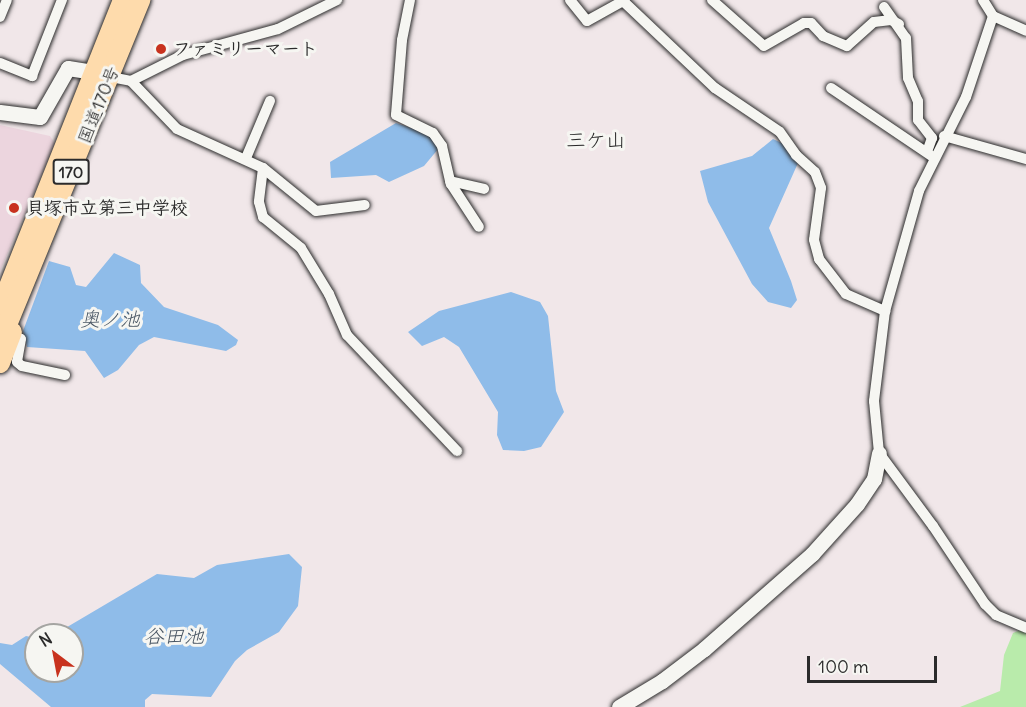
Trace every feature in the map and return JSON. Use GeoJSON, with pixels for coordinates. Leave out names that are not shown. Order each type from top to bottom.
{"type":"FeatureCollection","features":[{"type":"Feature","properties":{"kind":"highway","name":"国道170号"},"geometry":{"type":"LineString","coordinates":[[0,363],[6,338],[102,74],[123,0]]}},
{"type":"Feature","properties":{"kind":"highway","name":"国道170号"},"geometry":{"type":"LineString","coordinates":[[0,309],[102,74],[140,0]]}},
{"type":"Feature","properties":{"kind":"street"},"geometry":{"type":"LineString","coordinates":[[0,16],[7,0]]}},
{"type":"Feature","properties":{"kind":"street"},"geometry":{"type":"LineString","coordinates":[[0,63],[32,76],[62,0]]}},
{"type":"Feature","properties":{"kind":"street"},"geometry":{"type":"LineString","coordinates":[[131,81],[183,55],[279,29],[337,0]]}},
{"type":"Feature","properties":{"kind":"street"},"geometry":{"type":"LineString","coordinates":[[410,0],[402,40],[396,115],[433,133],[442,146],[450,181],[479,227]]}},
{"type":"Feature","properties":{"kind":"street"},"geometry":{"type":"LineString","coordinates":[[570,0],[587,21],[624,1],[715,88],[780,132],[796,155],[815,172],[821,188],[814,240],[819,259],[846,294],[885,311]]}},
{"type":"Feature","properties":{"kind":"street"},"geometry":{"type":"LineString","coordinates":[[712,0],[764,46],[804,23],[811,23],[823,36],[848,46],[874,22],[891,20],[899,24]]}},
{"type":"Feature","properties":{"kind":"street"},"geometry":{"type":"LineString","coordinates":[[983,0],[993,16],[1026,31]]}},
{"type":"Feature","properties":{"kind":"street"},"geometry":{"type":"LineString","coordinates":[[884,7],[899,24],[909,50],[908,78],[918,101],[918,120],[932,138],[931,155]]}},
{"type":"Feature","properties":{"kind":"street"},"geometry":{"type":"LineString","coordinates":[[619,707],[662,681],[704,649],[812,554],[868,487],[879,453],[874,401],[885,311],[918,191],[931,155],[966,97],[993,16]]}},
{"type":"Feature","properties":{"kind":"street"},"geometry":{"type":"LineString","coordinates":[[0,112],[40,117],[68,68],[131,81],[177,129],[246,158],[263,168],[316,211],[365,205]]}},
{"type":"Feature","properties":{"kind":"street"},"geometry":{"type":"LineString","coordinates":[[831,88],[931,155]]}},
{"type":"Feature","properties":{"kind":"street"},"geometry":{"type":"LineString","coordinates":[[246,158],[270,101]]}},
{"type":"Feature","properties":{"kind":"street"},"geometry":{"type":"LineString","coordinates":[[944,136],[1026,159]]}},
{"type":"Feature","properties":{"kind":"street"},"geometry":{"type":"LineString","coordinates":[[263,168],[259,202],[263,217],[301,248],[329,294],[347,335],[458,451]]}},
{"type":"Feature","properties":{"kind":"street"},"geometry":{"type":"LineString","coordinates":[[450,181],[484,189]]}},
{"type":"Feature","properties":{"kind":"street"},"geometry":{"type":"LineString","coordinates":[[6,338],[21,339],[17,362],[22,366],[65,375]]}},
{"type":"Feature","properties":{"kind":"street"},"geometry":{"type":"LineString","coordinates":[[879,453],[933,526],[985,604],[996,615],[1026,628]]}},
{"type":"Feature","properties":{"kind":"shaded area","name":"貝塚市立第三中学校"},"geometry":{"type":"Polygon","coordinates":[[[0,125],[50,136],[55,144],[0,271],[0,125]]]}},
{"type":"Feature","properties":{"kind":"green space"},"geometry":{"type":"Polygon","coordinates":[[[1026,628],[1026,707],[960,707],[1000,691],[1004,655],[1013,633],[1026,628]]]}},
{"type":"Feature","properties":{"kind":"water"},"geometry":{"type":"Polygon","coordinates":[[[396,123],[427,133],[439,148],[424,166],[389,182],[376,175],[331,178],[330,162],[396,123]]]}},
{"type":"Feature","properties":{"kind":"water"},"geometry":{"type":"Polygon","coordinates":[[[773,139],[788,146],[798,163],[769,228],[797,300],[791,308],[768,302],[752,284],[708,202],[700,171],[752,156],[773,139]]]}},
{"type":"Feature","properties":{"kind":"water","name":"奥ノ池"},"geometry":{"type":"Polygon","coordinates":[[[114,253],[140,265],[141,283],[164,307],[218,325],[238,340],[236,345],[226,351],[154,337],[139,345],[118,370],[104,378],[85,351],[27,347],[23,331],[49,261],[70,267],[76,285],[86,287],[114,253]]]}},
{"type":"Feature","properties":{"kind":"water"},"geometry":{"type":"Polygon","coordinates":[[[511,292],[540,302],[548,316],[556,391],[564,412],[541,447],[524,451],[503,450],[497,435],[498,412],[459,347],[444,337],[422,346],[408,332],[439,311],[511,292]]]}},
{"type":"Feature","properties":{"kind":"water","name":"谷田池"},"geometry":{"type":"Polygon","coordinates":[[[289,554],[302,567],[298,606],[279,632],[247,650],[235,661],[211,697],[152,694],[145,700],[145,707],[51,707],[0,664],[0,643],[12,645],[24,637],[24,683],[84,683],[84,623],[74,623],[157,574],[194,578],[217,565],[289,554]]]}},
{"type":"Feature","properties":{"kind":"place","name":"ファミリーマート"},"geometry":{"type":"Point","coordinates":[161,49]}},
{"type":"Feature","properties":{"kind":"place","name":"貝塚市立第三中学校"},"geometry":{"type":"Point","coordinates":[14,208]}},
{"type":"Feature","properties":{"kind":"district","name":"三ケ山"},"geometry":{"type":"Point","coordinates":[596,139]}}]}
